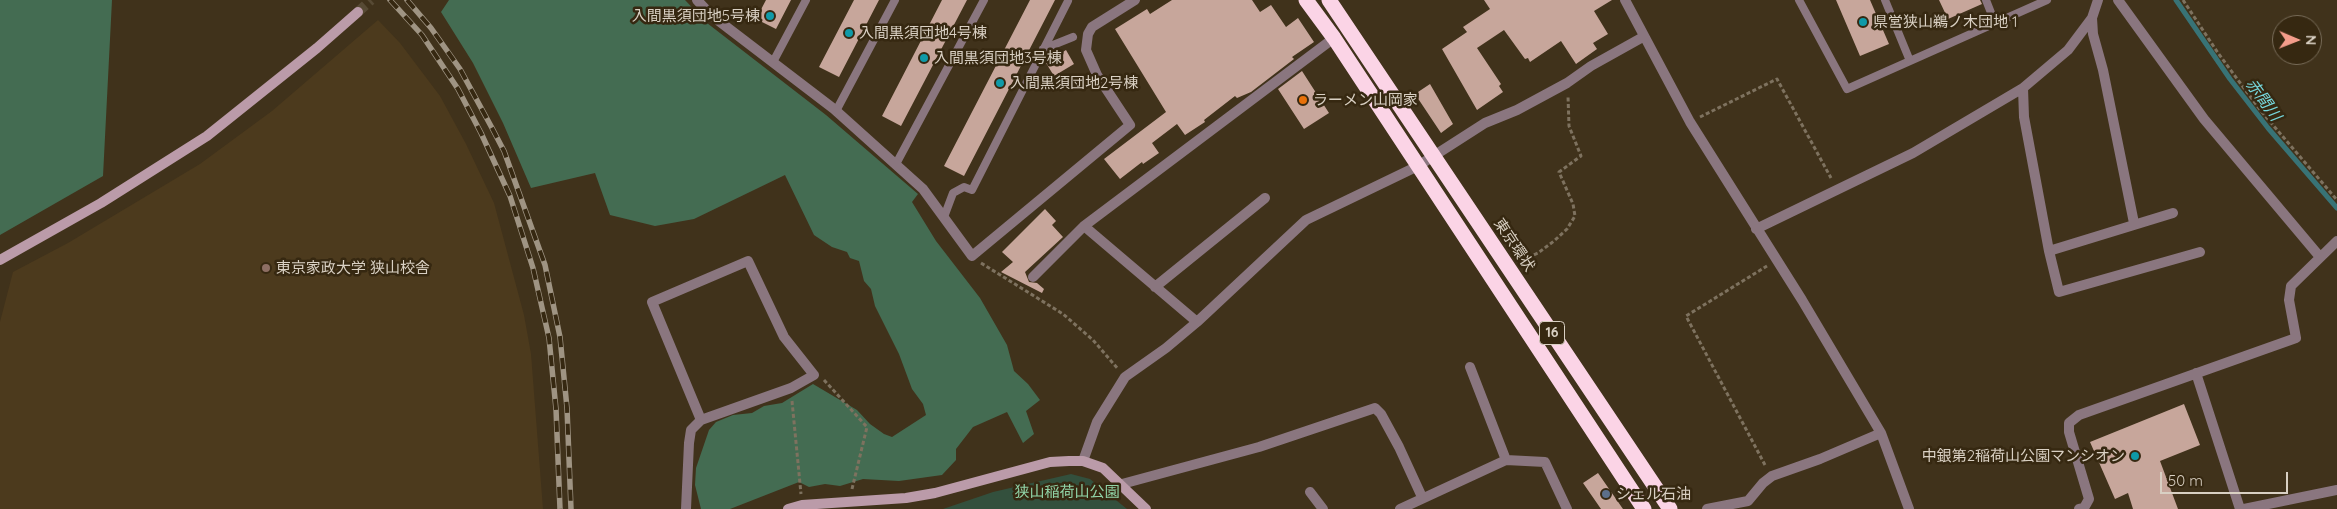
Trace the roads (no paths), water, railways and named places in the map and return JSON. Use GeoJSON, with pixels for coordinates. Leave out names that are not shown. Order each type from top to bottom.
{"type":"FeatureCollection","features":[{"type":"Feature","properties":{"kind":"highway","name":"16"},"geometry":{"type":"LineString","coordinates":[[1306,0],[1334,38],[1644,509]]}},
{"type":"Feature","properties":{"kind":"highway","name":"東京環状"},"geometry":{"type":"LineString","coordinates":[[1330,0],[1670,509]]}},
{"type":"Feature","properties":{"kind":"street"},"geometry":{"type":"LineString","coordinates":[[697,0],[711,15],[836,111],[924,189],[972,256],[1130,125],[1097,75],[1086,50],[1088,34],[1092,27],[1135,0]]}},
{"type":"Feature","properties":{"kind":"street"},"geometry":{"type":"LineString","coordinates":[[1624,0],[1690,122],[1881,433],[1909,509]]}},
{"type":"Feature","properties":{"kind":"street"},"geometry":{"type":"LineString","coordinates":[[2118,0],[2204,120],[2320,257]]}},
{"type":"Feature","properties":{"kind":"street"},"geometry":{"type":"LineString","coordinates":[[2095,2],[2092,18],[2093,34],[2104,70],[2134,224]]}},
{"type":"Feature","properties":{"kind":"street"},"geometry":{"type":"LineString","coordinates":[[0,260],[101,203],[207,136],[317,48],[358,12]]}},
{"type":"Feature","properties":{"kind":"street"},"geometry":{"type":"LineString","coordinates":[[1756,229],[1913,153],[2023,88],[2068,50],[2092,18]]}},
{"type":"Feature","properties":{"kind":"street"},"geometry":{"type":"LineString","coordinates":[[1083,462],[1097,422],[1125,377],[1166,348],[1197,322],[1306,220],[1418,166],[1485,123],[1517,110],[1567,83],[1591,66],[1643,37]]}},
{"type":"Feature","properties":{"kind":"street"},"geometry":{"type":"LineString","coordinates":[[1033,277],[1084,226],[1334,38]]}},
{"type":"Feature","properties":{"kind":"street"},"geometry":{"type":"LineString","coordinates":[[2023,88],[2024,118],[2049,251],[2059,292],[2200,252]]}},
{"type":"Feature","properties":{"kind":"street"},"geometry":{"type":"LineString","coordinates":[[1156,287],[1265,198]]}},
{"type":"Feature","properties":{"kind":"street"},"geometry":{"type":"LineString","coordinates":[[2049,251],[2173,213]]}},
{"type":"Feature","properties":{"kind":"street"},"geometry":{"type":"LineString","coordinates":[[1084,226],[1197,322]]}},
{"type":"Feature","properties":{"kind":"street"},"geometry":{"type":"LineString","coordinates":[[2079,509],[2084,508],[2089,499],[2069,432],[2069,423],[2079,415],[2296,338],[2289,300],[2291,286],[2337,241]]}},
{"type":"Feature","properties":{"kind":"street"},"geometry":{"type":"LineString","coordinates":[[686,509],[689,443],[692,430],[701,420],[791,388],[814,375],[784,337],[748,261],[652,302],[701,420]]}},
{"type":"Feature","properties":{"kind":"street"},"geometry":{"type":"LineString","coordinates":[[1470,367],[1506,460]]}},
{"type":"Feature","properties":{"kind":"street"},"geometry":{"type":"LineString","coordinates":[[2196,373],[2240,509]]}},
{"type":"Feature","properties":{"kind":"street"},"geometry":{"type":"LineString","coordinates":[[1122,484],[1259,447],[1375,408],[1398,447],[1422,497]]}},
{"type":"Feature","properties":{"kind":"street"},"geometry":{"type":"LineString","coordinates":[[1707,509],[1750,505],[1763,483],[1772,476],[1820,459],[1881,433]]}},
{"type":"Feature","properties":{"kind":"street"},"geometry":{"type":"LineString","coordinates":[[1400,509],[1422,497],[1506,460],[1545,462],[1567,509]]}},
{"type":"Feature","properties":{"kind":"street"},"geometry":{"type":"LineString","coordinates":[[788,509],[802,505],[906,498],[935,493],[1050,462],[1083,462],[1103,468],[1122,484],[1146,509]]}},
{"type":"Feature","properties":{"kind":"street"},"geometry":{"type":"LineString","coordinates":[[2244,509],[2337,490]]}},
{"type":"Feature","properties":{"kind":"street"},"geometry":{"type":"LineString","coordinates":[[1310,492],[1323,509]]}},
{"type":"Feature","properties":{"kind":"lane"},"geometry":{"type":"LineString","coordinates":[[773,62],[806,0]]}},
{"type":"Feature","properties":{"kind":"lane"},"geometry":{"type":"LineString","coordinates":[[836,111],[895,0]]}},
{"type":"Feature","properties":{"kind":"lane"},"geometry":{"type":"LineString","coordinates":[[896,164],[984,0]]}},
{"type":"Feature","properties":{"kind":"lane"},"geometry":{"type":"LineString","coordinates":[[1799,0],[1847,89],[2047,0]]}},
{"type":"Feature","properties":{"kind":"lane"},"geometry":{"type":"LineString","coordinates":[[1885,0],[1910,61]]}},
{"type":"Feature","properties":{"kind":"lane"},"geometry":{"type":"LineString","coordinates":[[1986,0],[1995,23]]}},
{"type":"Feature","properties":{"kind":"lane"},"geometry":{"type":"LineString","coordinates":[[944,217],[953,193],[964,186],[972,190],[1068,1]]}},
{"type":"Feature","properties":{"kind":"lane"},"geometry":{"type":"LineString","coordinates":[[1043,49],[1073,37]]}},
{"type":"Feature","properties":{"kind":"waterway","name":"赤間川"},"geometry":{"type":"LineString","coordinates":[[2176,0],[2230,79],[2268,128],[2337,208]]}},
{"type":"Feature","properties":{"kind":"tunnel"},"geometry":{"type":"LineString","coordinates":[[358,12],[371,0]]}},
{"type":"Feature","properties":{"kind":"railway"},"geometry":{"type":"LineString","coordinates":[[390,0],[422,35],[458,89],[510,196],[533,268],[549,338],[556,409],[560,509]]}},
{"type":"Feature","properties":{"kind":"railway"},"geometry":{"type":"LineString","coordinates":[[407,0],[431,28],[460,69],[504,151],[545,265],[560,337],[567,408],[571,509]]}},
{"type":"Feature","properties":{"kind":"place","name":"入間黒須団地5号棟"},"geometry":{"type":"Point","coordinates":[770,16]}},
{"type":"Feature","properties":{"kind":"place","name":"県営狭山鵜ノ木団地 1"},"geometry":{"type":"Point","coordinates":[1863,22]}},
{"type":"Feature","properties":{"kind":"place","name":"入間黒須団地4号棟"},"geometry":{"type":"Point","coordinates":[849,33]}},
{"type":"Feature","properties":{"kind":"place","name":"入間黒須団地3号棟"},"geometry":{"type":"Point","coordinates":[924,58]}},
{"type":"Feature","properties":{"kind":"place","name":"入間黒須団地2号棟"},"geometry":{"type":"Point","coordinates":[1000,83]}},
{"type":"Feature","properties":{"kind":"place","name":"ラーメン山岡家"},"geometry":{"type":"Point","coordinates":[1303,100]}},
{"type":"Feature","properties":{"kind":"place","name":"東京家政大学 狭山校舎"},"geometry":{"type":"Point","coordinates":[266,268]}},
{"type":"Feature","properties":{"kind":"place","name":"中銀第2稲荷山公園マンシオン"},"geometry":{"type":"Point","coordinates":[2135,456]}},
{"type":"Feature","properties":{"kind":"place","name":"シェル石油"},"geometry":{"type":"Point","coordinates":[1606,494]}},
{"type":"Feature","properties":{"kind":"park label","name":"狭山稲荷山公園"},"geometry":{"type":"Point","coordinates":[1067,492]}}]}
